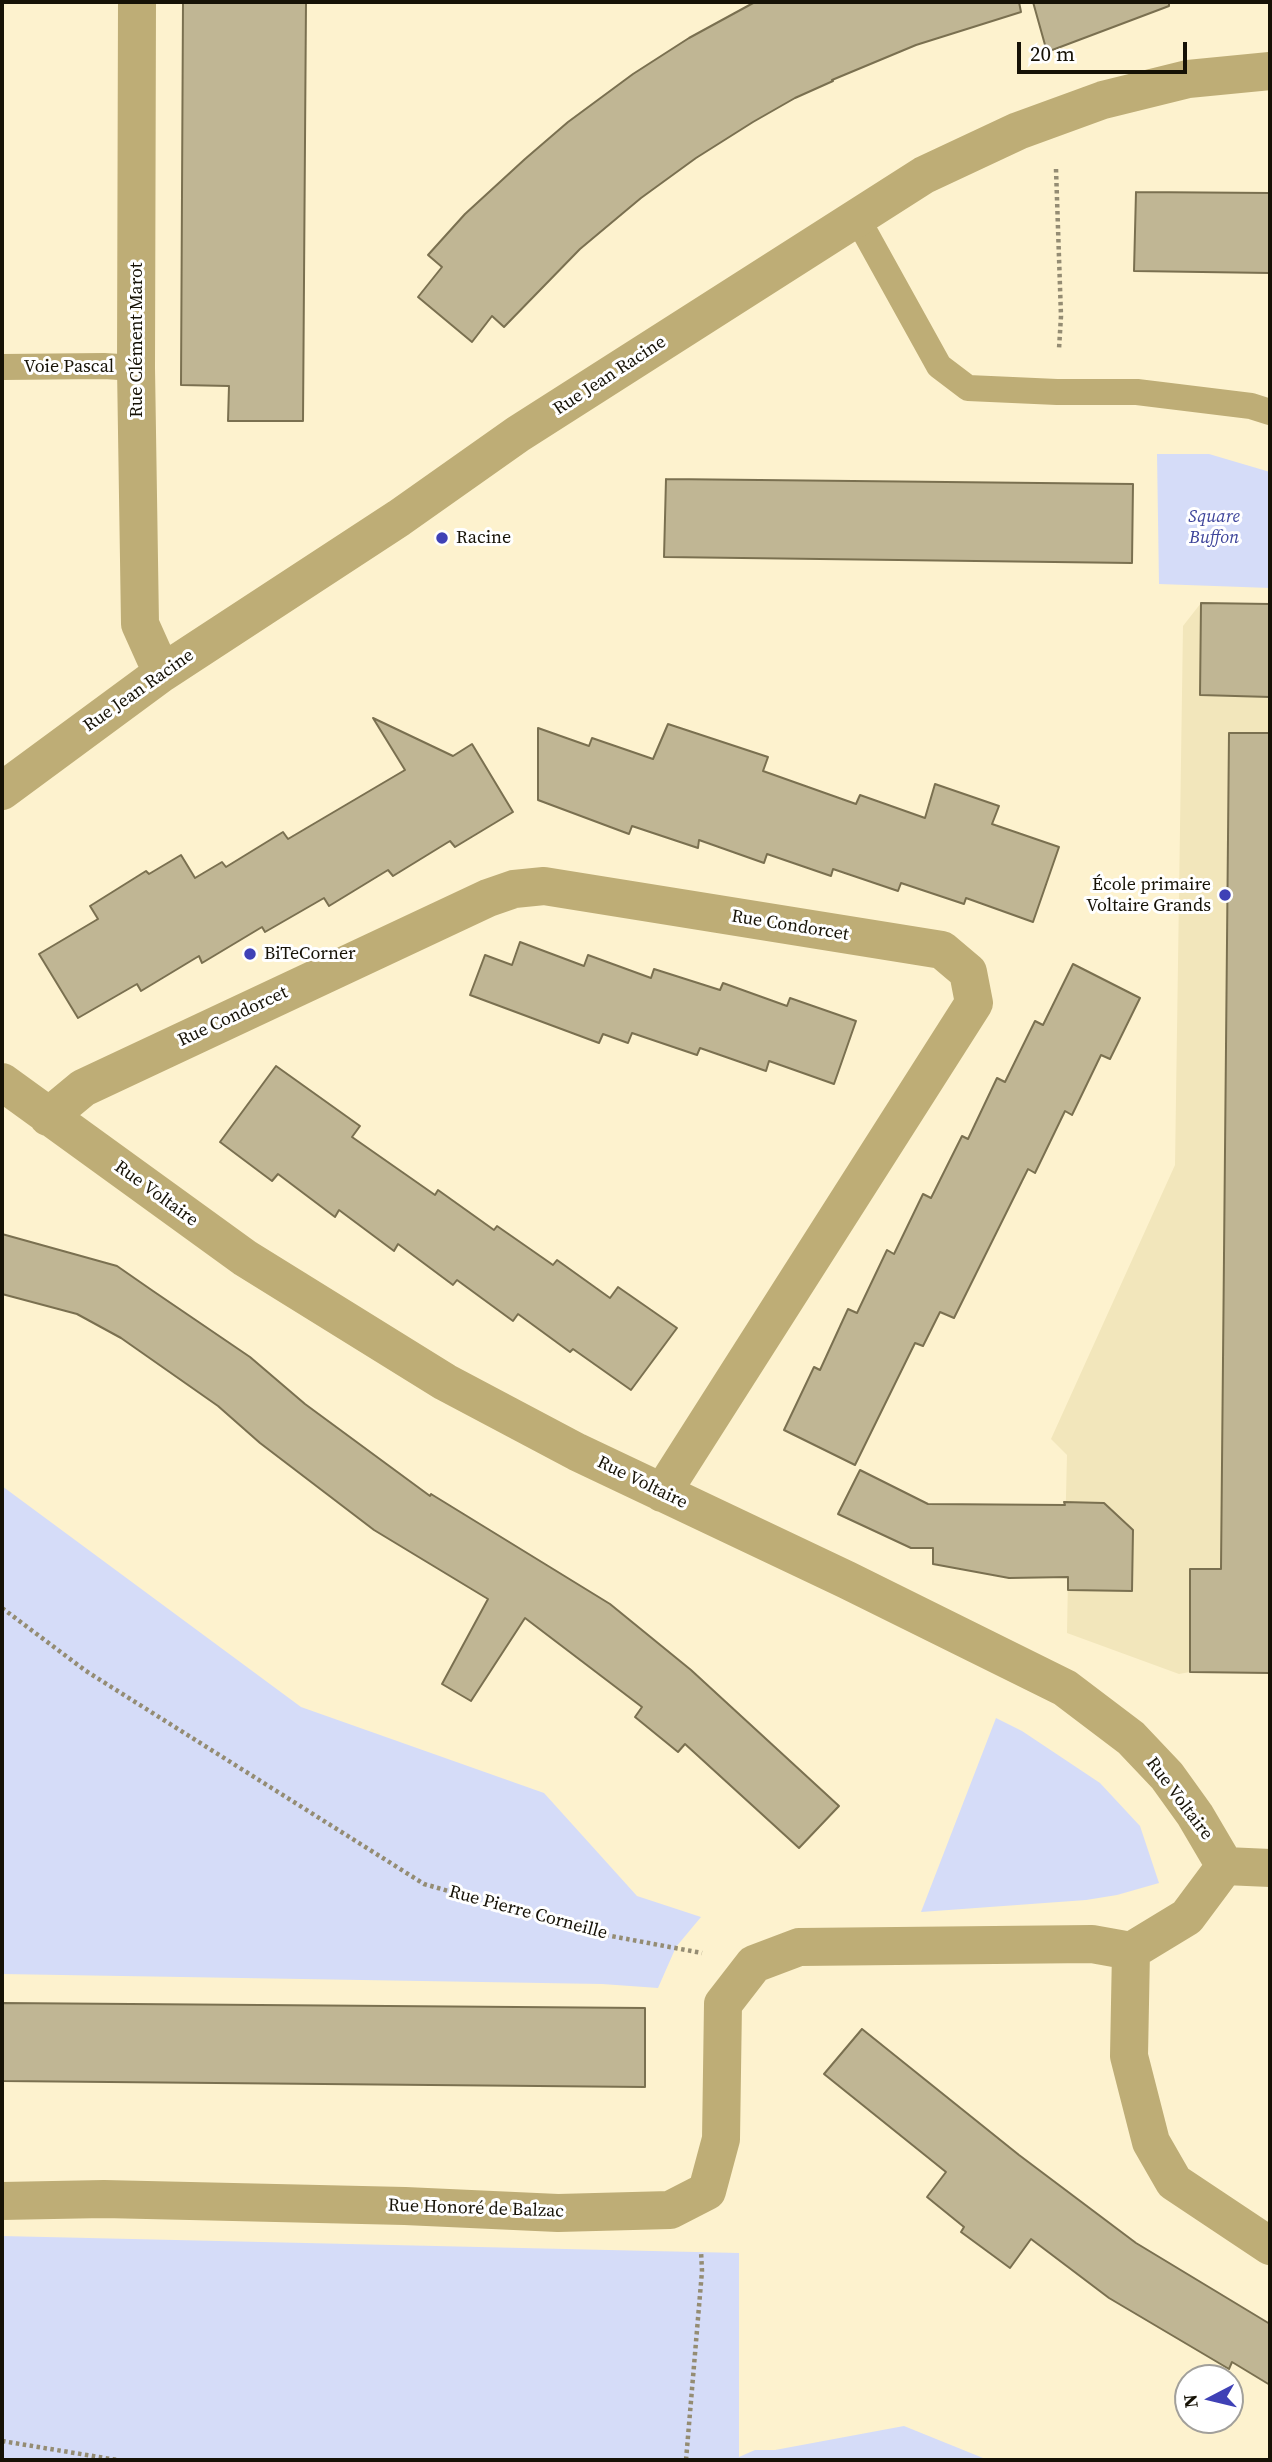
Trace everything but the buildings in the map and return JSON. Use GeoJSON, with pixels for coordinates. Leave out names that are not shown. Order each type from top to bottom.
{"type":"FeatureCollection","features":[{"type":"Feature","properties":{"kind":"street","name":"Rue Clément Marot"},"geometry":{"type":"LineString","coordinates":[[137,2],[136,368],[140,624],[162,673]]}},
{"type":"Feature","properties":{"kind":"street","name":"Rue Jean Racine"},"geometry":{"type":"LineString","coordinates":[[2,791],[162,673],[399,518],[518,434],[924,174],[1018,131],[1103,100],[1188,79],[1270,71]]}},
{"type":"Feature","properties":{"kind":"street","name":"Rue Condorcet"},"geometry":{"type":"LineString","coordinates":[[48,1117],[83,1088],[488,898],[514,889],[544,886],[942,950],[968,972],[974,1003],[662,1493]]}},
{"type":"Feature","properties":{"kind":"street","name":"Rue Voltaire"},"geometry":{"type":"LineString","coordinates":[[2,1082],[245,1258],[445,1382],[577,1452],[1065,1688],[1130,1738],[1167,1776],[1195,1815],[1225,1866]]}},
{"type":"Feature","properties":{"kind":"street"},"geometry":{"type":"LineString","coordinates":[[707,2191],[721,2138],[723,2004],[754,1964],[799,1947],[1092,1944],[1131,1951],[1187,1917],[1225,1866],[1270,1868]]}},
{"type":"Feature","properties":{"kind":"street"},"geometry":{"type":"LineString","coordinates":[[1131,1951],[1129,2056],[1151,2143],[1174,2182],[1270,2246]]}},
{"type":"Feature","properties":{"kind":"street","name":"Rue Honoré de Balzac"},"geometry":{"type":"LineString","coordinates":[[2,2201],[104,2199],[405,2206],[558,2213],[670,2210],[707,2191]]}},
{"type":"Feature","properties":{"kind":"lane"},"geometry":{"type":"LineString","coordinates":[[857,218],[939,366],[968,387],[1057,392],[1137,392],[1251,406],[1270,412]]}},
{"type":"Feature","properties":{"kind":"lane","name":"Voie Pascal"},"geometry":{"type":"LineString","coordinates":[[2,368],[136,368]]}},
{"type":"Feature","properties":{"kind":"path"},"geometry":{"type":"LineString","coordinates":[[1057,392],[1061,316],[1056,168],[1067,164]]}},
{"type":"Feature","properties":{"kind":"path","name":"Rue Pierre Corneille"},"geometry":{"type":"LineString","coordinates":[[2,1608],[86,1671],[424,1884],[595,1933],[754,1964]]}},
{"type":"Feature","properties":{"kind":"path"},"geometry":{"type":"LineString","coordinates":[[686,2460],[702,2271],[701,2228],[707,2191]]}},
{"type":"Feature","properties":{"kind":"path"},"geometry":{"type":"LineString","coordinates":[[2,2441],[117,2460]]}},
{"type":"Feature","properties":{"kind":"shaded area","name":"École primaire Voltaire Grands"},"geometry":{"type":"Polygon","coordinates":[[[1201,603],[1270,604],[1270,1673],[1179,1674],[1067,1633],[1068,1577],[1064,1577],[1067,1455],[1051,1439],[1175,1165],[1183,626],[1201,603]]]}},
{"type":"Feature","properties":{"kind":"green space","name":"Square Buffon"},"geometry":{"type":"Polygon","coordinates":[[[1157,454],[1209,454],[1270,472],[1270,588],[1159,584],[1157,454]]]}},
{"type":"Feature","properties":{"kind":"green space"},"geometry":{"type":"Polygon","coordinates":[[[2,1486],[301,1707],[544,1793],[637,1896],[701,1917],[676,1947],[658,1988],[602,1984],[2,1974],[2,1486]]]}},
{"type":"Feature","properties":{"kind":"green space"},"geometry":{"type":"Polygon","coordinates":[[[996,1718],[1022,1731],[1100,1783],[1140,1826],[1159,1883],[1117,1895],[1086,1900],[921,1912],[996,1718]]]}},
{"type":"Feature","properties":{"kind":"green space"},"geometry":{"type":"Polygon","coordinates":[[[2,2236],[739,2253],[739,2457],[755,2450],[775,2450],[904,2426],[988,2460],[2,2460],[2,2236]]]}},
{"type":"Feature","properties":{"kind":"place","name":"Racine"},"geometry":{"type":"Point","coordinates":[442,538]}},
{"type":"Feature","properties":{"kind":"place","name":"École primaire Voltaire Grands"},"geometry":{"type":"Point","coordinates":[1225,895]}},
{"type":"Feature","properties":{"kind":"place","name":"BiTeCorner"},"geometry":{"type":"Point","coordinates":[250,954]}}]}
